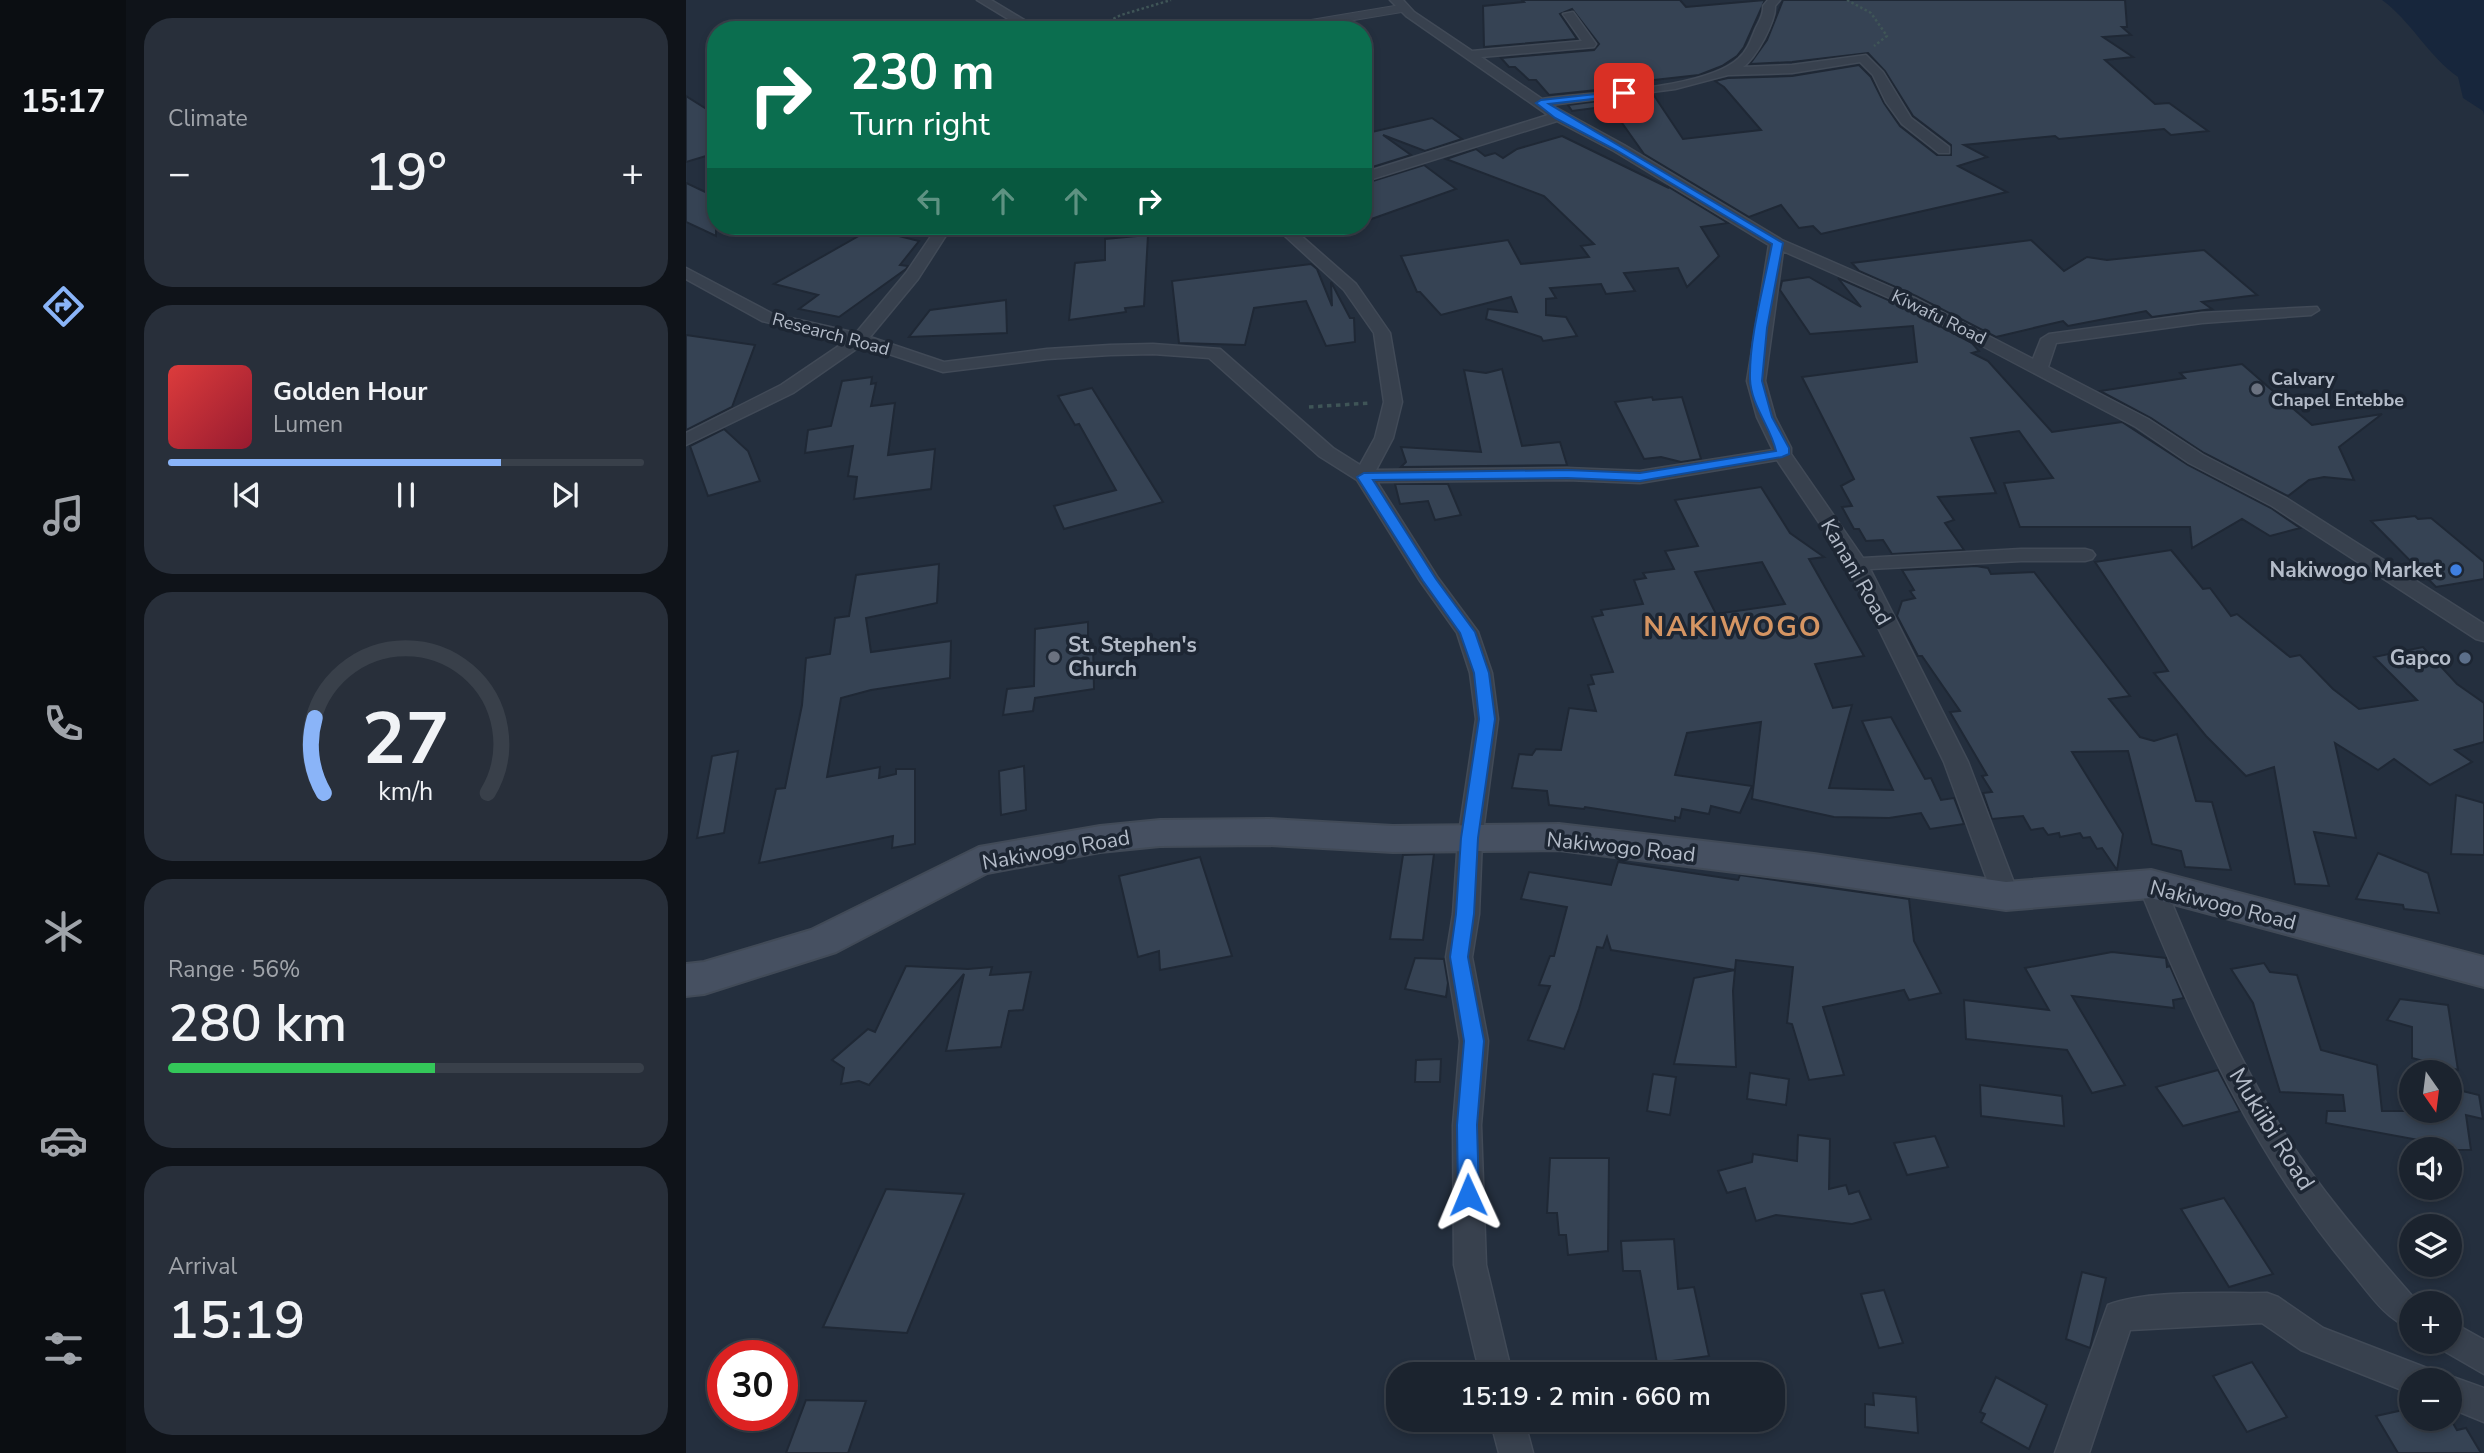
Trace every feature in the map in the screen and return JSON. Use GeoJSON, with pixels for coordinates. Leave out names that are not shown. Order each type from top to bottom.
{"type":"FeatureCollection","features":[{"type":"Feature","properties":{"kind":"street"},"geometry":{"type":"LineString","coordinates":[[983,0],[1019,21]]}},
{"type":"Feature","properties":{"kind":"street"},"geometry":{"type":"LineString","coordinates":[[1728,71],[1744,60],[1770,16],[1769,6],[1774,0]]}},
{"type":"Feature","properties":{"kind":"street","name":"Kiwafu Road"},"geometry":{"type":"LineString","coordinates":[[1400,4],[1468,55],[1558,116],[1619,148],[1777,243],[1909,301],[2142,424],[2196,460],[2279,502],[2484,634]]}},
{"type":"Feature","properties":{"kind":"street"},"geometry":{"type":"LineString","coordinates":[[1468,55],[1591,44],[1569,14]]}},
{"type":"Feature","properties":{"kind":"street"},"geometry":{"type":"LineString","coordinates":[[1541,103],[1647,90],[1728,71],[1792,69],[1859,57],[1867,60],[1881,77],[1896,109],[1907,122],[1944,150]]}},
{"type":"Feature","properties":{"kind":"street"},"geometry":{"type":"LineString","coordinates":[[1372,175],[1558,116]]}},
{"type":"Feature","properties":{"kind":"street"},"geometry":{"type":"LineString","coordinates":[[686,440],[787,389],[860,340],[912,276],[939,235]]}},
{"type":"Feature","properties":{"kind":"street"},"geometry":{"type":"LineString","coordinates":[[1291,235],[1350,287],[1382,333],[1392,401],[1384,438],[1364,477]]}},
{"type":"Feature","properties":{"kind":"street","name":"Kanani Road"},"geometry":{"type":"LineString","coordinates":[[1777,243],[1756,381],[1766,417],[1782,448],[1782,454],[1857,564],[1956,762],[2006,896]]}},
{"type":"Feature","properties":{"kind":"street","name":"Research Road"},"geometry":{"type":"LineString","coordinates":[[686,273],[768,318],[860,340],[943,367]]}},
{"type":"Feature","properties":{"kind":"street"},"geometry":{"type":"LineString","coordinates":[[2039,368],[2049,339],[2120,332],[2202,318],[2311,310]]}},
{"type":"Feature","properties":{"kind":"street"},"geometry":{"type":"LineString","coordinates":[[943,367],[1047,354],[1110,350],[1153,349],[1214,353],[1326,452],[1364,477],[1430,581],[1467,632],[1482,673],[1487,719],[1470,838],[1459,957],[1474,1041],[1467,1125],[1470,1265],[1493,1362]]}},
{"type":"Feature","properties":{"kind":"street"},"geometry":{"type":"LineString","coordinates":[[1364,477],[1567,474],[1640,477],[1782,454]]}},
{"type":"Feature","properties":{"kind":"street"},"geometry":{"type":"LineString","coordinates":[[1857,564],[2021,555],[2085,555]]}},
{"type":"Feature","properties":{"kind":"street","name":"Nakiwogo Road"},"geometry":{"type":"LineString","coordinates":[[686,980],[704,978],[822,941],[979,861],[1100,839],[1160,833],[1269,832],[1393,839],[1559,837],[1814,868],[2006,896],[2151,884],[2484,972]]}},
{"type":"Feature","properties":{"kind":"street","name":"Mukiibi Road"},"geometry":{"type":"LineString","coordinates":[[2151,884],[2184,965],[2227,1056],[2267,1131],[2339,1235],[2399,1305]]}},
{"type":"Feature","properties":{"kind":"street"},"geometry":{"type":"LineString","coordinates":[[2072,1453],[2119,1316],[2165,1311],[2266,1308],[2312,1339],[2399,1373]]}},
{"type":"Feature","properties":{"kind":"street"},"geometry":{"type":"LineString","coordinates":[[2462,1344],[2484,1358]]}},
{"type":"Feature","properties":{"kind":"street"},"geometry":{"type":"LineString","coordinates":[[2462,1397],[2484,1405]]}},
{"type":"Feature","properties":{"kind":"street"},"geometry":{"type":"LineString","coordinates":[[1510,1432],[1516,1453]]}},
{"type":"Feature","properties":{"kind":"lane"},"geometry":{"type":"LineString","coordinates":[[1317,21],[1400,4]]}},
{"type":"Feature","properties":{"kind":"path"},"geometry":{"type":"LineString","coordinates":[[1109,21],[1171,0]]}},
{"type":"Feature","properties":{"kind":"path"},"geometry":{"type":"LineString","coordinates":[[1847,0],[1871,13],[1887,36],[1859,57]]}},
{"type":"Feature","properties":{"kind":"path"},"geometry":{"type":"LineString","coordinates":[[1276,410],[1392,401]]}},
{"type":"Feature","properties":{"kind":"water"},"geometry":{"type":"Polygon","coordinates":[[[2382,0],[2484,0],[2484,115],[2483,111],[2463,98],[2458,77],[2382,0]]]}},
{"type":"Feature","properties":{"kind":"building"},"geometry":{"type":"Polygon","coordinates":[[[1522,0],[1680,0],[1686,7],[1765,0],[1744,47],[1737,56],[1722,66],[1699,75],[1644,81],[1645,85],[1549,95],[1536,80],[1529,80],[1515,67],[1509,67],[1501,58],[1594,50],[1599,44],[1572,9],[1560,14],[1577,39],[1484,47],[1483,6],[1524,2],[1522,0]]]}},
{"type":"Feature","properties":{"kind":"building"},"geometry":{"type":"Polygon","coordinates":[[[1783,0],[2125,0],[2127,27],[2122,27],[2131,35],[2103,37],[2133,57],[2105,60],[2155,104],[2169,103],[2208,131],[2171,135],[2164,129],[1964,145],[1987,157],[1958,166],[2007,192],[1821,234],[1813,226],[1799,228],[1781,205],[1749,217],[1644,154],[1610,106],[1572,111],[1568,105],[1653,94],[1683,139],[1761,130],[1724,87],[1715,81],[1728,78],[1792,76],[1859,65],[1871,77],[1900,126],[1937,155],[1951,155],[1951,145],[1913,116],[1885,71],[1868,53],[1750,64],[1767,40],[1783,0]]]}},
{"type":"Feature","properties":{"kind":"building"},"geometry":{"type":"Polygon","coordinates":[[[686,96],[707,109],[707,156],[686,162],[686,96]]]}},
{"type":"Feature","properties":{"kind":"building"},"geometry":{"type":"Polygon","coordinates":[[[1432,118],[1462,139],[1425,151],[1383,135],[1411,155],[1372,167],[1372,132],[1432,118]]]}},
{"type":"Feature","properties":{"kind":"building"},"geometry":{"type":"Polygon","coordinates":[[[1562,136],[1669,188],[1667,186],[1728,223],[1701,227],[1719,256],[1687,287],[1678,268],[1624,273],[1635,291],[1606,294],[1601,284],[1550,288],[1556,298],[1546,299],[1546,315],[1566,317],[1577,336],[1543,341],[1541,337],[1486,319],[1488,309],[1517,312],[1511,297],[1441,315],[1417,292],[1401,256],[1508,240],[1521,264],[1589,257],[1581,246],[1594,244],[1544,196],[1446,159],[1476,149],[1485,156],[1495,153],[1503,158],[1517,149],[1562,136]]]}},
{"type":"Feature","properties":{"kind":"building"},"geometry":{"type":"Polygon","coordinates":[[[1424,165],[1456,189],[1372,219],[1372,181],[1424,165]]]}},
{"type":"Feature","properties":{"kind":"building"},"geometry":{"type":"Polygon","coordinates":[[[686,183],[707,193],[707,232],[686,222],[686,183]]]}},
{"type":"Feature","properties":{"kind":"building"},"geometry":{"type":"Polygon","coordinates":[[[860,235],[895,235],[919,241],[900,265],[908,266],[906,269],[839,317],[799,309],[818,295],[774,284],[860,235]]]}},
{"type":"Feature","properties":{"kind":"building"},"geometry":{"type":"Polygon","coordinates":[[[1148,235],[1144,306],[1125,308],[1126,312],[1069,320],[1075,263],[1105,260],[1105,239],[1148,235]]]}},
{"type":"Feature","properties":{"kind":"building"},"geometry":{"type":"Polygon","coordinates":[[[2031,240],[2064,271],[2087,257],[2107,260],[2204,250],[2257,295],[2202,302],[2212,309],[2152,317],[2146,311],[2068,326],[2063,321],[1996,337],[1916,296],[1859,271],[1852,263],[2031,240]]]}},
{"type":"Feature","properties":{"kind":"building"},"geometry":{"type":"Polygon","coordinates":[[[1311,264],[1317,269],[1332,306],[1331,282],[1350,318],[1354,318],[1355,342],[1326,346],[1306,301],[1254,308],[1245,345],[1179,343],[1172,281],[1311,264]]]}},
{"type":"Feature","properties":{"kind":"building"},"geometry":{"type":"Polygon","coordinates":[[[1809,277],[1861,307],[1838,278],[1902,306],[1972,343],[1979,351],[1972,353],[1988,361],[2052,432],[2122,422],[2188,465],[2271,508],[2300,528],[2270,536],[2242,519],[2192,548],[2190,527],[2020,527],[2004,483],[2053,478],[2019,431],[1971,438],[1996,493],[1938,497],[1954,520],[1945,523],[1964,550],[1892,554],[1883,540],[1866,541],[1859,529],[1854,529],[1842,507],[1852,506],[1841,486],[1854,479],[1802,377],[1917,362],[1913,326],[1810,334],[1780,290],[1782,281],[1809,277]]]}},
{"type":"Feature","properties":{"kind":"building"},"geometry":{"type":"Polygon","coordinates":[[[1006,300],[1007,333],[909,337],[930,310],[1006,300]]]}},
{"type":"Feature","properties":{"kind":"building"},"geometry":{"type":"Polygon","coordinates":[[[686,335],[755,345],[732,407],[686,430],[686,335]]]}},
{"type":"Feature","properties":{"kind":"building"},"geometry":{"type":"Polygon","coordinates":[[[2242,364],[2312,425],[2382,414],[2339,447],[2354,480],[2324,477],[2309,480],[2288,496],[2204,453],[2151,418],[2100,391],[2185,378],[2180,373],[2242,364]]]}},
{"type":"Feature","properties":{"kind":"building"},"geometry":{"type":"Polygon","coordinates":[[[1502,369],[1522,446],[1560,442],[1567,465],[1401,467],[1406,462],[1401,447],[1481,452],[1464,370],[1486,373],[1502,369]]]}},
{"type":"Feature","properties":{"kind":"building"},"geometry":{"type":"Polygon","coordinates":[[[872,377],[871,384],[876,383],[871,406],[895,403],[888,455],[935,449],[931,489],[854,499],[857,477],[848,476],[853,446],[805,453],[808,430],[831,426],[842,381],[872,377]]]}},
{"type":"Feature","properties":{"kind":"building"},"geometry":{"type":"Polygon","coordinates":[[[1092,388],[1163,502],[1064,529],[1054,506],[1116,490],[1079,424],[1075,425],[1058,396],[1092,388]]]}},
{"type":"Feature","properties":{"kind":"building"},"geometry":{"type":"Polygon","coordinates":[[[1652,397],[1653,400],[1682,397],[1701,459],[1681,462],[1661,457],[1644,459],[1615,402],[1652,397]]]}},
{"type":"Feature","properties":{"kind":"building"},"geometry":{"type":"Polygon","coordinates":[[[724,429],[748,451],[760,481],[708,496],[690,446],[724,429]]]}},
{"type":"Feature","properties":{"kind":"building"},"geometry":{"type":"Polygon","coordinates":[[[1395,484],[1448,484],[1461,515],[1435,520],[1428,501],[1400,504],[1395,484]]]}},
{"type":"Feature","properties":{"kind":"building"},"geometry":{"type":"Polygon","coordinates":[[[1761,487],[1790,533],[1824,557],[1809,559],[1864,656],[1815,664],[1833,708],[1852,705],[1829,788],[1893,790],[1862,721],[1891,717],[1925,779],[1931,778],[1941,800],[1954,798],[1964,824],[1930,829],[1921,813],[1889,818],[1834,817],[1752,799],[1761,722],[1687,733],[1675,775],[1752,786],[1740,813],[1711,806],[1709,814],[1682,809],[1680,818],[1675,817],[1675,821],[1585,807],[1549,805],[1547,791],[1512,788],[1519,754],[1532,755],[1536,749],[1561,750],[1569,708],[1596,711],[1588,685],[1594,684],[1591,675],[1613,672],[1592,617],[1603,615],[1601,610],[1643,604],[1634,580],[1646,578],[1643,573],[1674,569],[1665,551],[1698,546],[1675,500],[1761,487]],[[1762,562],[1695,572],[1716,614],[1785,604],[1762,562]]]}},
{"type":"Feature","properties":{"kind":"building","name":"Nakiwogo Market"},"geometry":{"type":"Polygon","coordinates":[[[2415,516],[2418,519],[2431,518],[2484,562],[2484,579],[2436,587],[2371,521],[2415,516]]]}},
{"type":"Feature","properties":{"kind":"building"},"geometry":{"type":"Polygon","coordinates":[[[2171,550],[2203,589],[2210,588],[2231,616],[2237,614],[2290,657],[2300,655],[2333,689],[2359,709],[2417,700],[2374,657],[2423,647],[2457,684],[2484,703],[2484,742],[2455,750],[2472,762],[2430,785],[2394,759],[2378,770],[2335,743],[2356,838],[2314,832],[2329,886],[2295,884],[2274,767],[2246,776],[2206,736],[2154,673],[2168,671],[2095,562],[2171,550]]]}},
{"type":"Feature","properties":{"kind":"building"},"geometry":{"type":"Polygon","coordinates":[[[939,564],[937,603],[866,618],[871,652],[951,641],[950,678],[871,690],[841,698],[827,777],[880,767],[879,778],[896,774],[896,769],[915,769],[915,844],[892,848],[893,836],[759,863],[776,789],[785,788],[802,705],[806,658],[830,654],[835,618],[849,616],[856,575],[939,564]]]}},
{"type":"Feature","properties":{"kind":"building"},"geometry":{"type":"Polygon","coordinates":[[[1976,566],[1988,568],[1991,574],[2034,572],[2130,696],[2109,699],[2140,737],[2154,741],[2177,734],[2196,801],[2212,802],[2231,870],[2185,867],[2181,851],[2152,844],[2128,751],[2072,752],[2123,834],[2117,870],[2102,848],[2097,849],[2090,837],[2083,838],[2080,833],[2060,837],[2059,833],[2048,835],[2043,828],[2031,830],[2023,816],[1992,819],[1983,793],[1992,792],[1982,776],[1987,775],[1950,712],[1960,711],[1922,656],[1918,656],[1897,616],[1902,601],[1915,598],[1910,591],[1914,590],[1902,570],[1976,566]]]}},
{"type":"Feature","properties":{"kind":"building"},"geometry":{"type":"Polygon","coordinates":[[[1088,622],[1088,645],[1093,644],[1094,689],[1035,698],[1033,711],[1003,715],[1007,689],[1034,686],[1035,629],[1088,622]]]}},
{"type":"Feature","properties":{"kind":"building"},"geometry":{"type":"Polygon","coordinates":[[[738,751],[724,833],[697,838],[712,756],[738,751]]]}},
{"type":"Feature","properties":{"kind":"building"},"geometry":{"type":"Polygon","coordinates":[[[1024,766],[1026,810],[1001,815],[999,771],[1024,766]]]}},
{"type":"Feature","properties":{"kind":"building"},"geometry":{"type":"Polygon","coordinates":[[[2456,795],[2484,803],[2484,855],[2451,854],[2456,795]]]}},
{"type":"Feature","properties":{"kind":"building"},"geometry":{"type":"Polygon","coordinates":[[[2378,853],[2428,873],[2439,913],[2356,899],[2378,853]]]}},
{"type":"Feature","properties":{"kind":"building"},"geometry":{"type":"Polygon","coordinates":[[[1434,854],[1423,940],[1390,939],[1403,855],[1434,854]]]}},
{"type":"Feature","properties":{"kind":"building"},"geometry":{"type":"Polygon","coordinates":[[[1200,857],[1232,956],[1160,970],[1159,951],[1138,957],[1119,876],[1200,857]]]}},
{"type":"Feature","properties":{"kind":"building"},"geometry":{"type":"Polygon","coordinates":[[[1618,862],[1738,880],[1740,875],[1909,899],[1914,941],[1941,993],[1909,1000],[1904,990],[1823,1007],[1844,1075],[1809,1080],[1792,1024],[1787,1023],[1793,967],[1736,960],[1735,970],[1611,950],[1607,937],[1603,948],[1597,947],[1564,1049],[1528,1040],[1550,986],[1539,985],[1550,956],[1554,956],[1567,907],[1521,899],[1529,872],[1611,885],[1618,862]]]}},
{"type":"Feature","properties":{"kind":"building"},"geometry":{"type":"Polygon","coordinates":[[[2112,952],[2166,958],[2167,967],[2170,966],[2184,998],[2173,1000],[2174,1008],[2072,996],[2125,1085],[2092,1093],[2067,1050],[1966,1039],[1964,1000],[2049,1010],[2025,968],[2112,952]]]}},
{"type":"Feature","properties":{"kind":"building"},"geometry":{"type":"Polygon","coordinates":[[[1415,958],[1444,959],[1448,983],[1446,997],[1405,989],[1415,958]]]}},
{"type":"Feature","properties":{"kind":"building"},"geometry":{"type":"Polygon","coordinates":[[[2264,963],[2270,972],[2297,975],[2321,1050],[2377,1065],[2382,1111],[2399,1111],[2399,1124],[2462,1124],[2462,1091],[2479,1095],[2483,1119],[2466,1115],[2471,1150],[2462,1150],[2462,1137],[2403,1137],[2326,1123],[2327,1111],[2345,1111],[2343,1095],[2280,1092],[2253,1003],[2231,969],[2264,963]]]}},
{"type":"Feature","properties":{"kind":"building"},"geometry":{"type":"Polygon","coordinates":[[[906,966],[968,969],[992,967],[990,975],[1031,972],[1023,1010],[1009,1011],[1001,1047],[946,1051],[964,974],[869,1085],[859,1081],[841,1084],[844,1068],[832,1060],[868,1029],[875,1032],[906,966]]]}},
{"type":"Feature","properties":{"kind":"building"},"geometry":{"type":"Polygon","coordinates":[[[1735,970],[1733,991],[1736,1067],[1674,1064],[1694,978],[1735,970]]]}},
{"type":"Feature","properties":{"kind":"building"},"geometry":{"type":"Polygon","coordinates":[[[2400,999],[2448,1005],[2456,1060],[2412,1058],[2412,1027],[2387,1020],[2400,999]]]}},
{"type":"Feature","properties":{"kind":"building"},"geometry":{"type":"Polygon","coordinates":[[[1441,1059],[1440,1082],[1415,1082],[1416,1060],[1441,1059]]]}},
{"type":"Feature","properties":{"kind":"building"},"geometry":{"type":"Polygon","coordinates":[[[2218,1070],[2240,1111],[2183,1126],[2156,1087],[2218,1070]]]}},
{"type":"Feature","properties":{"kind":"building"},"geometry":{"type":"Polygon","coordinates":[[[1750,1073],[1789,1079],[1786,1105],[1747,1099],[1750,1073]]]}},
{"type":"Feature","properties":{"kind":"building"},"geometry":{"type":"Polygon","coordinates":[[[1653,1074],[1676,1077],[1670,1115],[1647,1111],[1653,1074]]]}},
{"type":"Feature","properties":{"kind":"building"},"geometry":{"type":"Polygon","coordinates":[[[1980,1085],[2062,1096],[2064,1126],[1981,1116],[1980,1085]]]}},
{"type":"Feature","properties":{"kind":"building"},"geometry":{"type":"Polygon","coordinates":[[[1798,1135],[1830,1139],[1829,1189],[1846,1185],[1849,1194],[1859,1191],[1871,1219],[1852,1224],[1776,1215],[1756,1221],[1745,1188],[1727,1193],[1718,1171],[1752,1162],[1753,1154],[1797,1161],[1798,1135]]]}},
{"type":"Feature","properties":{"kind":"building"},"geometry":{"type":"Polygon","coordinates":[[[1935,1136],[1948,1167],[1907,1175],[1894,1143],[1935,1136]]]}},
{"type":"Feature","properties":{"kind":"building"},"geometry":{"type":"Polygon","coordinates":[[[1550,1158],[1609,1158],[1608,1251],[1568,1255],[1566,1235],[1559,1235],[1557,1213],[1547,1213],[1550,1158]]]}},
{"type":"Feature","properties":{"kind":"building"},"geometry":{"type":"Polygon","coordinates":[[[886,1189],[964,1194],[907,1333],[823,1327],[886,1189]]]}},
{"type":"Feature","properties":{"kind":"building"},"geometry":{"type":"Polygon","coordinates":[[[2224,1198],[2273,1274],[2229,1287],[2181,1209],[2224,1198]]]}},
{"type":"Feature","properties":{"kind":"building"},"geometry":{"type":"Polygon","coordinates":[[[1674,1239],[1678,1289],[1694,1287],[1709,1356],[1657,1362],[1640,1271],[1623,1271],[1621,1241],[1674,1239]]]}},
{"type":"Feature","properties":{"kind":"building"},"geometry":{"type":"Polygon","coordinates":[[[2082,1272],[2106,1278],[2090,1348],[2066,1339],[2082,1272]]]}},
{"type":"Feature","properties":{"kind":"building"},"geometry":{"type":"Polygon","coordinates":[[[1884,1290],[1903,1343],[1879,1348],[1861,1294],[1884,1290]]]}},
{"type":"Feature","properties":{"kind":"building"},"geometry":{"type":"Polygon","coordinates":[[[2252,1362],[2287,1417],[2247,1432],[2213,1376],[2252,1362]]]}},
{"type":"Feature","properties":{"kind":"building"},"geometry":{"type":"Polygon","coordinates":[[[1996,1377],[2047,1405],[2029,1449],[1981,1422],[1985,1414],[1980,1412],[1996,1377]]]}},
{"type":"Feature","properties":{"kind":"building"},"geometry":{"type":"Polygon","coordinates":[[[1873,1393],[1916,1397],[1918,1433],[1865,1427],[1865,1404],[1874,1405],[1873,1393]]]}},
{"type":"Feature","properties":{"kind":"building"},"geometry":{"type":"Polygon","coordinates":[[[806,1400],[866,1401],[848,1453],[786,1453],[794,1431],[798,1431],[798,1421],[806,1400]]]}},
{"type":"Feature","properties":{"kind":"building"},"geometry":{"type":"Polygon","coordinates":[[[2399,1411],[2399,1431],[2462,1431],[2466,1428],[2481,1453],[2398,1453],[2376,1416],[2399,1411]]]}},
{"type":"Feature","properties":{"kind":"place","name":"Calvary Chapel Entebbe"},"geometry":{"type":"Point","coordinates":[2257,389]}},
{"type":"Feature","properties":{"kind":"place","name":"Nakiwogo Market"},"geometry":{"type":"Point","coordinates":[2456,570]}},
{"type":"Feature","properties":{"kind":"place","name":"St. Stephen's Church"},"geometry":{"type":"Point","coordinates":[1054,657]}},
{"type":"Feature","properties":{"kind":"place","name":"Gapco"},"geometry":{"type":"Point","coordinates":[2465,658]}},
{"type":"Feature","properties":{"kind":"district","name":"NAKIWOGO"},"geometry":{"type":"Point","coordinates":[1733,626]}},
{"type":"Feature","properties":{"kind":"route"},"geometry":{"type":"LineString","coordinates":[[1468,1195],[1467,1125],[1474,1041],[1459,957],[1470,838],[1487,719],[1482,673],[1467,632],[1430,581],[1364,477],[1567,474],[1640,477],[1782,454],[1782,448],[1766,417],[1756,381],[1777,243],[1619,148],[1558,116],[1541,103],[1624,93]]}}]}
